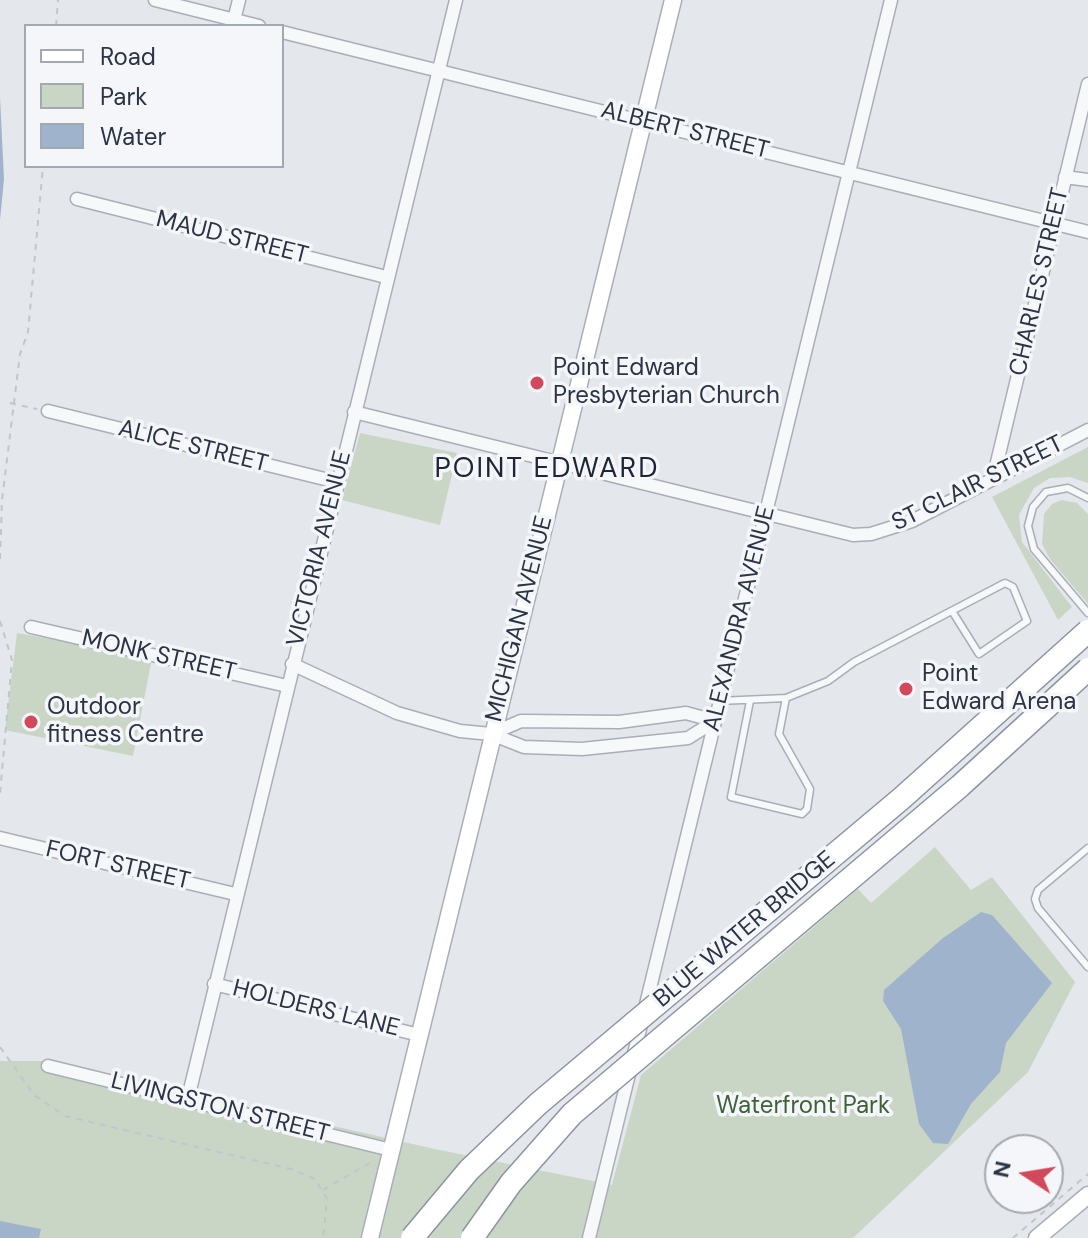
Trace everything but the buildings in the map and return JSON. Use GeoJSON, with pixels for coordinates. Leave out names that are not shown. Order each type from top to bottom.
{"type":"FeatureCollection","features":[{"type":"Feature","properties":{"kind":"highway","name":"BLUE WATER BRIDGE"},"geometry":{"type":"LineString","coordinates":[[412,1238],[461,1178],[538,1104],[902,798],[1088,631]]}},
{"type":"Feature","properties":{"kind":"highway","name":"BLUE WATER BRIDGE"},"geometry":{"type":"LineString","coordinates":[[472,1238],[511,1183],[572,1114],[960,786],[1088,669]]}},
{"type":"Feature","properties":{"kind":"street"},"geometry":{"type":"LineString","coordinates":[[155,0],[251,24]]}},
{"type":"Feature","properties":{"kind":"street"},"geometry":{"type":"LineString","coordinates":[[234,20],[239,0]]}},
{"type":"Feature","properties":{"kind":"street","name":"VICTORIA AVENUE"},"geometry":{"type":"LineString","coordinates":[[188,1098],[235,894],[456,0]]}},
{"type":"Feature","properties":{"kind":"street","name":"MICHIGAN AVENUE"},"geometry":{"type":"LineString","coordinates":[[368,1235],[673,0]]}},
{"type":"Feature","properties":{"kind":"street","name":"ALEXANDRA AVENUE"},"geometry":{"type":"LineString","coordinates":[[589,1238],[891,0]]}},
{"type":"Feature","properties":{"kind":"street","name":"ALBERT STREET"},"geometry":{"type":"LineString","coordinates":[[284,32],[1088,232]]}},
{"type":"Feature","properties":{"kind":"street","name":"CHARLES STREET"},"geometry":{"type":"LineString","coordinates":[[993,479],[1088,84]]}},
{"type":"Feature","properties":{"kind":"street"},"geometry":{"type":"LineString","coordinates":[[1065,177],[1088,180]]}},
{"type":"Feature","properties":{"kind":"street","name":"MAUD STREET"},"geometry":{"type":"LineString","coordinates":[[77,199],[386,277]]}},
{"type":"Feature","properties":{"kind":"street","name":"ALICE STREET"},"geometry":{"type":"LineString","coordinates":[[48,411],[337,482]]}},
{"type":"Feature","properties":{"kind":"street","name":"ST CLAIR STREET"},"geometry":{"type":"LineString","coordinates":[[354,412],[842,534],[871,534],[912,521],[1088,430]]}},
{"type":"Feature","properties":{"kind":"street","name":"MONK STREET"},"geometry":{"type":"LineString","coordinates":[[31,627],[287,686]]}},
{"type":"Feature","properties":{"kind":"street"},"geometry":{"type":"LineString","coordinates":[[292,664],[397,713],[460,731],[491,734],[524,747],[576,749],[688,738],[715,721]]}},
{"type":"Feature","properties":{"kind":"street"},"geometry":{"type":"LineString","coordinates":[[491,734],[521,721],[636,720],[686,713],[715,721]]}},
{"type":"Feature","properties":{"kind":"street"},"geometry":{"type":"LineString","coordinates":[[634,745],[636,720]]}},
{"type":"Feature","properties":{"kind":"street"},"geometry":{"type":"LineString","coordinates":[[576,749],[577,722]]}},
{"type":"Feature","properties":{"kind":"street","name":"FORT STREET"},"geometry":{"type":"LineString","coordinates":[[0,838],[235,894]]}},
{"type":"Feature","properties":{"kind":"street","name":"HOLDERS LANE"},"geometry":{"type":"LineString","coordinates":[[214,984],[419,1035]]}},
{"type":"Feature","properties":{"kind":"street","name":"LIVINGSTON STREET"},"geometry":{"type":"LineString","coordinates":[[48,1066],[391,1150]]}},
{"type":"Feature","properties":{"kind":"street"},"geometry":{"type":"LineString","coordinates":[[1037,1238],[1088,1195]]}},
{"type":"Feature","properties":{"kind":"lane"},"geometry":{"type":"LineString","coordinates":[[1088,500],[1078,492],[1062,488],[1042,496],[1031,512],[1028,533],[1034,549],[1088,613]]}},
{"type":"Feature","properties":{"kind":"lane"},"geometry":{"type":"LineString","coordinates":[[719,701],[786,698],[828,681],[854,662],[952,611],[1009,583],[1027,621],[979,654],[952,611]]}},
{"type":"Feature","properties":{"kind":"lane"},"geometry":{"type":"LineString","coordinates":[[750,701],[731,797],[802,814],[807,809],[811,792],[779,734],[786,698]]}},
{"type":"Feature","properties":{"kind":"lane"},"geometry":{"type":"LineString","coordinates":[[1088,848],[1038,890],[1035,899],[1038,908],[1088,967]]}},
{"type":"Feature","properties":{"kind":"path"},"geometry":{"type":"LineString","coordinates":[[56,24],[58,0]]}},
{"type":"Feature","properties":{"kind":"path"},"geometry":{"type":"LineString","coordinates":[[0,559],[2,500],[12,403],[20,354],[28,332],[43,168]]}},
{"type":"Feature","properties":{"kind":"path"},"geometry":{"type":"LineString","coordinates":[[12,403],[48,411]]}},
{"type":"Feature","properties":{"kind":"path"},"geometry":{"type":"LineString","coordinates":[[0,621],[12,660],[0,793]]}},
{"type":"Feature","properties":{"kind":"path"},"geometry":{"type":"LineString","coordinates":[[0,1047],[34,1095],[65,1116],[291,1169],[315,1179],[327,1199],[323,1238]]}},
{"type":"Feature","properties":{"kind":"path"},"geometry":{"type":"LineString","coordinates":[[322,1190],[391,1150]]}},
{"type":"Feature","properties":{"kind":"path"},"geometry":{"type":"LineString","coordinates":[[1013,1238],[1088,1174]]}},
{"type":"Feature","properties":{"kind":"green space"},"geometry":{"type":"Polygon","coordinates":[[[360,433],[457,453],[440,525],[342,500],[360,433]]]}},
{"type":"Feature","properties":{"kind":"green space"},"geometry":{"type":"Polygon","coordinates":[[[1088,447],[1088,483],[1070,477],[1050,478],[1034,488],[1019,515],[1022,542],[1072,607],[1058,620],[992,497],[1088,447]]]}},
{"type":"Feature","properties":{"kind":"green space"},"geometry":{"type":"Polygon","coordinates":[[[1062,500],[1077,503],[1088,514],[1088,604],[1050,559],[1042,544],[1044,514],[1052,504],[1062,500]]]}},
{"type":"Feature","properties":{"kind":"green space"},"geometry":{"type":"Polygon","coordinates":[[[17,633],[152,658],[133,756],[5,730],[17,633]]]}},
{"type":"Feature","properties":{"kind":"green space","name":"Waterfront Park"},"geometry":{"type":"Polygon","coordinates":[[[935,847],[971,890],[992,877],[1075,982],[1028,1072],[853,1238],[0,1238],[0,1061],[46,1061],[435,1149],[612,1185],[641,1075],[858,889],[871,903],[935,847]]]}},
{"type":"Feature","properties":{"kind":"water"},"geometry":{"type":"Polygon","coordinates":[[[0,97],[4,179],[0,220],[0,97]]]}},
{"type":"Feature","properties":{"kind":"water"},"geometry":{"type":"Polygon","coordinates":[[[981,912],[992,915],[1052,983],[1006,1043],[1000,1072],[971,1104],[948,1144],[933,1143],[919,1124],[901,1029],[883,1001],[884,990],[943,938],[981,912]]]}},
{"type":"Feature","properties":{"kind":"water"},"geometry":{"type":"Polygon","coordinates":[[[0,1221],[41,1229],[39,1238],[0,1238],[0,1221]]]}},
{"type":"Feature","properties":{"kind":"place","name":"Point Edward Presbyterian Church"},"geometry":{"type":"Point","coordinates":[537,383]}},
{"type":"Feature","properties":{"kind":"place","name":"Point Edward Arena"},"geometry":{"type":"Point","coordinates":[906,689]}},
{"type":"Feature","properties":{"kind":"place","name":"Outdoor fitness Centre"},"geometry":{"type":"Point","coordinates":[31,722]}},
{"type":"Feature","properties":{"kind":"district","name":"POINT EDWARD"},"geometry":{"type":"Point","coordinates":[547,470]}}]}
